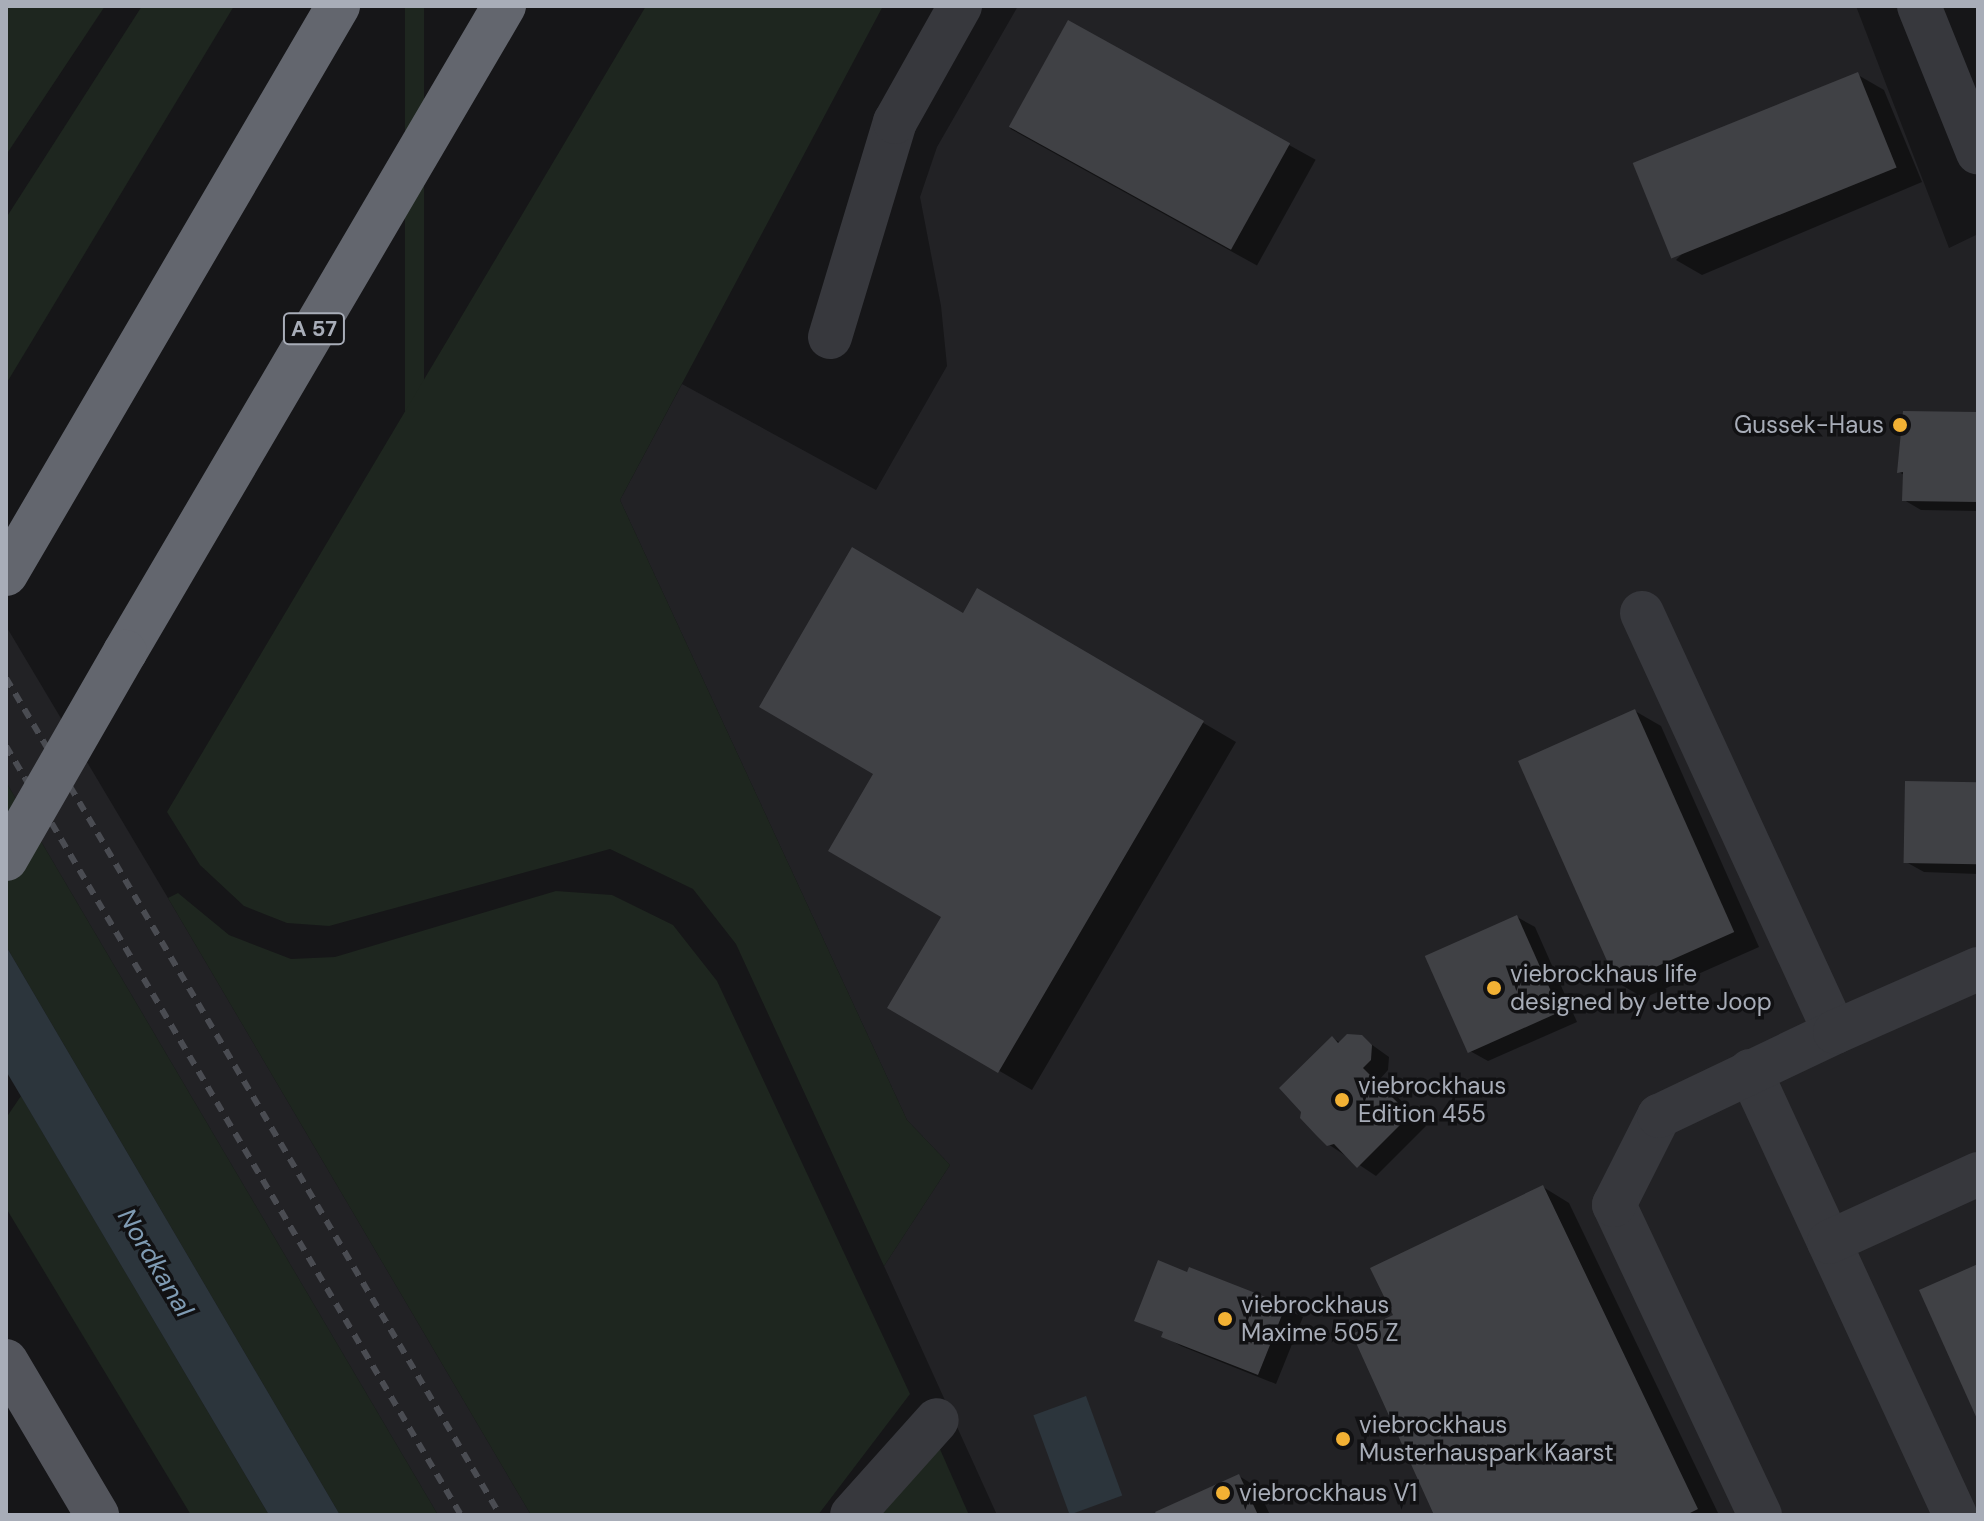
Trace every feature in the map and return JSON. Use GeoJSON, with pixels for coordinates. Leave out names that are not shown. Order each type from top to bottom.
{"type":"FeatureCollection","features":[{"type":"Feature","properties":{"kind":"highway"},"geometry":{"type":"LineString","coordinates":[[6,574],[338,6]]}},
{"type":"Feature","properties":{"kind":"highway","name":"A 57"},"geometry":{"type":"LineString","coordinates":[[6,859],[504,6]]}},
{"type":"Feature","properties":{"kind":"main road"},"geometry":{"type":"LineString","coordinates":[[6,1361],[97,1515]]}},
{"type":"Feature","properties":{"kind":"street"},"geometry":{"type":"LineString","coordinates":[[830,337],[895,122],[960,6]]}},
{"type":"Feature","properties":{"kind":"street"},"geometry":{"type":"LineString","coordinates":[[1919,6],[1978,153]]}},
{"type":"Feature","properties":{"kind":"street"},"geometry":{"type":"LineString","coordinates":[[1642,613],[1835,1032]]}},
{"type":"Feature","properties":{"kind":"street"},"geometry":{"type":"LineString","coordinates":[[1760,1515],[1614,1205],[1659,1116],[1750,1071],[1978,969]]}},
{"type":"Feature","properties":{"kind":"street"},"geometry":{"type":"LineString","coordinates":[[1750,1071],[1955,1515]]}},
{"type":"Feature","properties":{"kind":"street"},"geometry":{"type":"LineString","coordinates":[[1829,1242],[1978,1174]]}},
{"type":"Feature","properties":{"kind":"street"},"geometry":{"type":"LineString","coordinates":[[852,1515],[937,1420]]}},
{"type":"Feature","properties":{"kind":"street"},"geometry":{"type":"LineString","coordinates":[[58,1450],[83,1515]]}},
{"type":"Feature","properties":{"kind":"shaded area"},"geometry":{"type":"Polygon","coordinates":[[[6,6],[105,6],[6,155],[6,6]]]}},
{"type":"Feature","properties":{"kind":"shaded area"},"geometry":{"type":"Polygon","coordinates":[[[142,6],[234,6],[6,384],[6,218],[142,6]]]}},
{"type":"Feature","properties":{"kind":"shaded area"},"geometry":{"type":"Polygon","coordinates":[[[405,6],[424,6],[424,652],[405,652],[405,6]]]}},
{"type":"Feature","properties":{"kind":"shaded area"},"geometry":{"type":"Polygon","coordinates":[[[646,6],[883,6],[620,500],[907,1120],[950,1165],[884,1266],[736,944],[693,889],[610,849],[329,926],[287,923],[244,906],[200,865],[167,812],[646,6]]]}},
{"type":"Feature","properties":{"kind":"shaded area"},"geometry":{"type":"Polygon","coordinates":[[[1018,6],[1856,6],[1949,248],[1978,234],[1978,1515],[997,1515],[884,1266],[950,1165],[907,1120],[620,500],[682,384],[876,490],[947,366],[941,306],[920,197],[937,147],[1018,6]]]}},
{"type":"Feature","properties":{"kind":"shaded area"},"geometry":{"type":"Polygon","coordinates":[[[6,626],[531,1515],[438,1515],[6,782],[6,626]]]}},
{"type":"Feature","properties":{"kind":"shaded area"},"geometry":{"type":"Polygon","coordinates":[[[6,782],[438,1515],[340,1515],[6,946],[6,782]]]}},
{"type":"Feature","properties":{"kind":"shaded area"},"geometry":{"type":"Polygon","coordinates":[[[556,891],[612,895],[673,925],[717,981],[910,1394],[818,1515],[531,1515],[168,898],[178,893],[229,935],[291,959],[335,957],[556,891]]]}},
{"type":"Feature","properties":{"kind":"shaded area"},"geometry":{"type":"Polygon","coordinates":[[[21,1096],[269,1515],[191,1515],[6,1208],[6,1118],[21,1096]]]}},
{"type":"Feature","properties":{"kind":"shaded area"},"geometry":{"type":"Polygon","coordinates":[[[939,1447],[969,1515],[876,1515],[939,1447]]]}},
{"type":"Feature","properties":{"kind":"water","name":"Nordkanal"},"geometry":{"type":"Polygon","coordinates":[[[6,946],[340,1515],[269,1515],[6,1071],[6,946]]]}},
{"type":"Feature","properties":{"kind":"water"},"geometry":{"type":"Polygon","coordinates":[[[1086,1396],[1122,1496],[1070,1515],[1033,1415],[1086,1396]]]}},
{"type":"Feature","properties":{"kind":"building"},"geometry":{"type":"Polygon","coordinates":[[[1068,20],[1290,143],[1231,250],[1009,127],[1068,20]]]}},
{"type":"Feature","properties":{"kind":"building"},"geometry":{"type":"Polygon","coordinates":[[[1858,72],[1897,167],[1671,259],[1633,163],[1858,72]]]}},
{"type":"Feature","properties":{"kind":"building"},"geometry":{"type":"Polygon","coordinates":[[[1903,411],[1978,412],[1978,502],[1902,501],[1903,472],[1897,473],[1903,411]]]}},
{"type":"Feature","properties":{"kind":"building"},"geometry":{"type":"Polygon","coordinates":[[[852,547],[963,613],[977,588],[1204,721],[998,1073],[887,1008],[941,917],[828,851],[873,774],[759,707],[852,547]]]}},
{"type":"Feature","properties":{"kind":"building"},"geometry":{"type":"Polygon","coordinates":[[[1635,709],[1734,932],[1617,984],[1518,761],[1635,709]]]}},
{"type":"Feature","properties":{"kind":"building"},"geometry":{"type":"Polygon","coordinates":[[[1905,781],[1978,782],[1977,864],[1904,863],[1905,781]]]}},
{"type":"Feature","properties":{"kind":"building","name":"viebrockhaus life designed by Jette Joop"},"geometry":{"type":"Polygon","coordinates":[[[1517,915],[1560,1012],[1468,1053],[1425,956],[1517,915]]]}},
{"type":"Feature","properties":{"kind":"building","name":"viebrockhaus Edition 455"},"geometry":{"type":"Polygon","coordinates":[[[1347,1034],[1362,1035],[1372,1045],[1371,1060],[1363,1068],[1410,1115],[1357,1168],[1334,1144],[1327,1146],[1316,1135],[1300,1118],[1301,1112],[1279,1088],[1332,1036],[1338,1043],[1347,1034]]]}},
{"type":"Feature","properties":{"kind":"building"},"geometry":{"type":"Polygon","coordinates":[[[1543,1185],[1698,1509],[1686,1515],[1434,1515],[1352,1334],[1393,1315],[1370,1268],[1543,1185]]]}},
{"type":"Feature","properties":{"kind":"building","name":"viebrockhaus Maxime 505 Z"},"geometry":{"type":"Polygon","coordinates":[[[1158,1260],[1187,1272],[1189,1267],[1286,1305],[1258,1375],[1161,1337],[1163,1332],[1134,1321],[1158,1260]]]}},
{"type":"Feature","properties":{"kind":"building"},"geometry":{"type":"Polygon","coordinates":[[[1978,1264],[1978,1421],[1919,1290],[1978,1264]]]}},
{"type":"Feature","properties":{"kind":"building","name":"viebrockhaus V1"},"geometry":{"type":"Polygon","coordinates":[[[1239,1474],[1258,1515],[1157,1515],[1155,1512],[1239,1474]]]}},
{"type":"Feature","properties":{"kind":"railway"},"geometry":{"type":"LineString","coordinates":[[6,678],[500,1515]]}},
{"type":"Feature","properties":{"kind":"railway"},"geometry":{"type":"LineString","coordinates":[[6,746],[461,1515]]}},
{"type":"Feature","properties":{"kind":"place","name":"Gussek-Haus"},"geometry":{"type":"Point","coordinates":[1900,425]}},
{"type":"Feature","properties":{"kind":"place","name":"viebrockhaus life designed by Jette Joop"},"geometry":{"type":"Point","coordinates":[1494,988]}},
{"type":"Feature","properties":{"kind":"place","name":"viebrockhaus Edition 455"},"geometry":{"type":"Point","coordinates":[1342,1100]}},
{"type":"Feature","properties":{"kind":"place","name":"viebrockhaus Maxime 505 Z"},"geometry":{"type":"Point","coordinates":[1225,1319]}},
{"type":"Feature","properties":{"kind":"place","name":"viebrockhaus Musterhauspark Kaarst"},"geometry":{"type":"Point","coordinates":[1343,1439]}},
{"type":"Feature","properties":{"kind":"place","name":"viebrockhaus V1"},"geometry":{"type":"Point","coordinates":[1223,1493]}}]}
